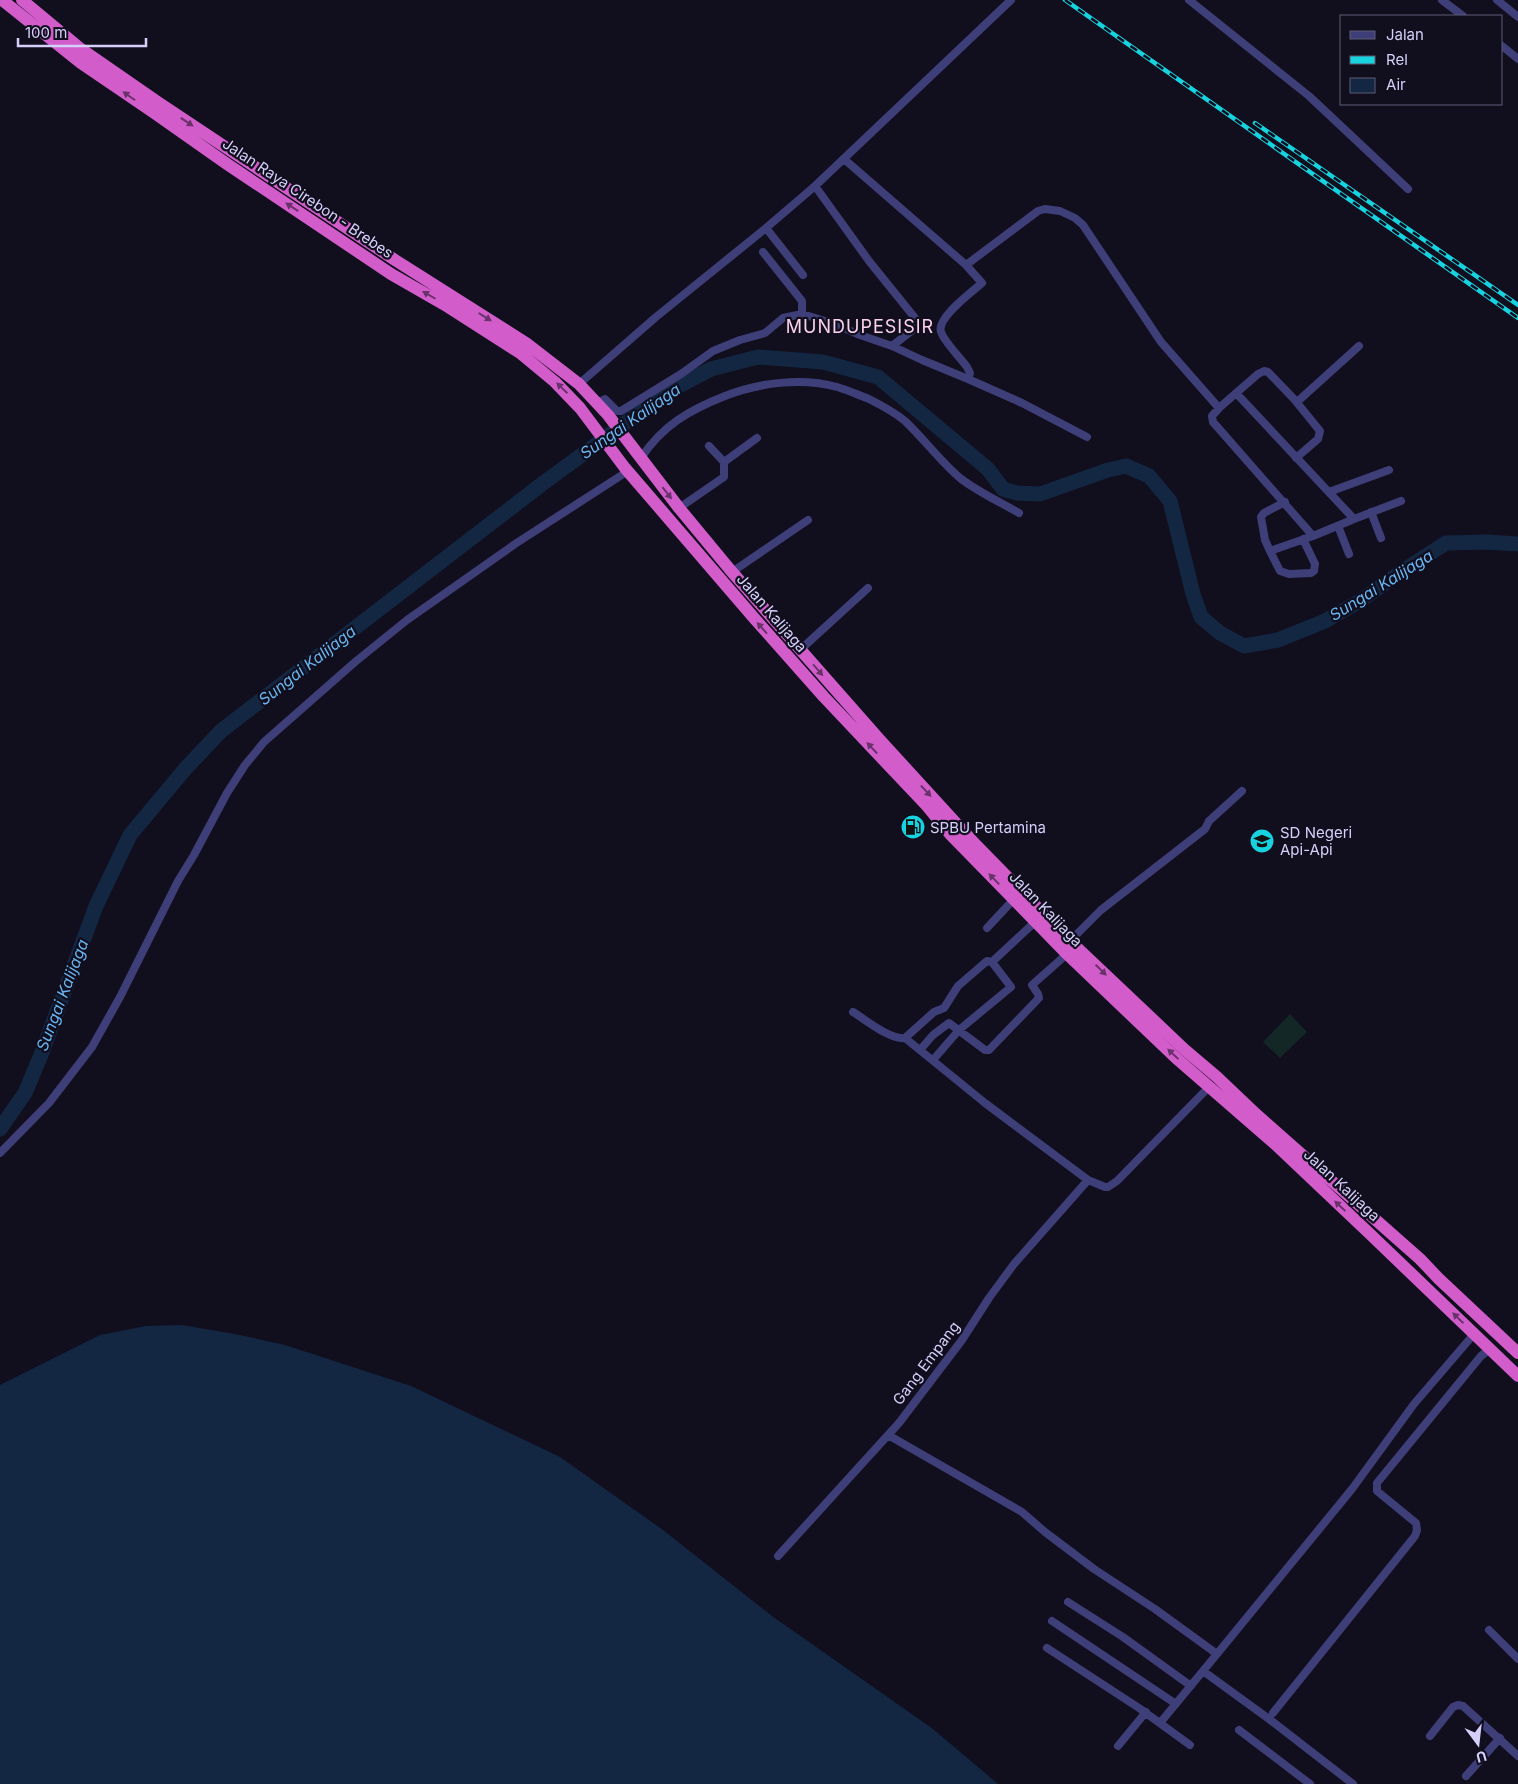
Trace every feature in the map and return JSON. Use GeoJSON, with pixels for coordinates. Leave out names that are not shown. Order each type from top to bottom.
{"type":"FeatureCollection","features":[{"type":"Feature","properties":{"kind":"highway","name":"Jalan Raya Cirebon - Brebes"},"geometry":{"type":"LineString","coordinates":[[22,0],[81,49],[234,169],[391,274],[445,305],[520,353],[567,394],[592,426]]}},
{"type":"Feature","properties":{"kind":"highway","name":"Jalan Raya Cirebon - Brebes"},"geometry":{"type":"LineString","coordinates":[[7,1],[80,63],[156,107],[526,343],[579,384],[608,415]]}},
{"type":"Feature","properties":{"kind":"highway","name":"Jalan Kalijaga"},"geometry":{"type":"LineString","coordinates":[[608,415],[679,508],[800,650],[934,799],[1070,941],[1256,1115],[1420,1259],[1518,1353]]}},
{"type":"Feature","properties":{"kind":"highway","name":"Jalan Kalijaga"},"geometry":{"type":"LineString","coordinates":[[592,426],[627,470],[818,690],[927,806],[950,834],[1067,954],[1209,1087],[1274,1144],[1474,1334],[1517,1372]]}},
{"type":"Feature","properties":{"kind":"street"},"geometry":{"type":"LineString","coordinates":[[579,384],[656,317],[815,186],[1011,0]]}},
{"type":"Feature","properties":{"kind":"street"},"geometry":{"type":"LineString","coordinates":[[1189,0],[1310,96],[1408,189]]}},
{"type":"Feature","properties":{"kind":"street"},"geometry":{"type":"LineString","coordinates":[[1442,0],[1462,15]]}},
{"type":"Feature","properties":{"kind":"street"},"geometry":{"type":"LineString","coordinates":[[1497,0],[1518,17]]}},
{"type":"Feature","properties":{"kind":"street"},"geometry":{"type":"LineString","coordinates":[[1503,47],[1518,59]]}},
{"type":"Feature","properties":{"kind":"street"},"geometry":{"type":"LineString","coordinates":[[844,159],[966,265],[982,283],[945,316],[941,329],[942,334],[968,367],[970,373],[968,379]]}},
{"type":"Feature","properties":{"kind":"street"},"geometry":{"type":"LineString","coordinates":[[815,186],[869,261],[919,323],[919,325],[892,346]]}},
{"type":"Feature","properties":{"kind":"street"},"geometry":{"type":"LineString","coordinates":[[966,265],[1038,211],[1054,210],[1075,218],[1084,225],[1161,342],[1219,408]]}},
{"type":"Feature","properties":{"kind":"street"},"geometry":{"type":"LineString","coordinates":[[766,228],[803,276]]}},
{"type":"Feature","properties":{"kind":"street"},"geometry":{"type":"LineString","coordinates":[[763,252],[802,301],[802,314]]}},
{"type":"Feature","properties":{"kind":"street"},"geometry":{"type":"LineString","coordinates":[[597,404],[605,399],[617,411],[620,411],[681,374],[712,351],[765,333],[783,318],[802,314],[835,324],[892,346],[1022,403],[1087,437]]}},
{"type":"Feature","properties":{"kind":"street"},"geometry":{"type":"LineString","coordinates":[[1297,402],[1359,346]]}},
{"type":"Feature","properties":{"kind":"street"},"geometry":{"type":"LineString","coordinates":[[1296,458],[1318,439],[1320,434],[1318,427],[1297,402],[1266,371],[1260,373],[1236,393],[1212,417],[1213,422],[1313,536]]}},
{"type":"Feature","properties":{"kind":"street"},"geometry":{"type":"LineString","coordinates":[[639,456],[666,428],[708,403],[724,396],[764,385],[796,382],[823,384],[852,392],[893,412],[958,477],[1019,513]]}},
{"type":"Feature","properties":{"kind":"street"},"geometry":{"type":"LineString","coordinates":[[1236,393],[1354,519]]}},
{"type":"Feature","properties":{"kind":"street"},"geometry":{"type":"LineString","coordinates":[[724,462],[757,438]]}},
{"type":"Feature","properties":{"kind":"street"},"geometry":{"type":"LineString","coordinates":[[679,508],[724,477],[724,462],[709,446]]}},
{"type":"Feature","properties":{"kind":"street"},"geometry":{"type":"LineString","coordinates":[[0,1153],[49,1103],[92,1047],[124,989],[178,881],[227,793],[244,765],[264,742],[355,662],[407,620],[515,544],[627,470]]}},
{"type":"Feature","properties":{"kind":"street"},"geometry":{"type":"LineString","coordinates":[[1328,492],[1390,470]]}},
{"type":"Feature","properties":{"kind":"street"},"geometry":{"type":"LineString","coordinates":[[1270,550],[1313,536],[1401,501]]}},
{"type":"Feature","properties":{"kind":"street"},"geometry":{"type":"LineString","coordinates":[[1285,502],[1264,513],[1261,517],[1265,540],[1278,570],[1292,574],[1311,573],[1314,571],[1315,564],[1304,539]]}},
{"type":"Feature","properties":{"kind":"street"},"geometry":{"type":"LineString","coordinates":[[1371,512],[1381,538]]}},
{"type":"Feature","properties":{"kind":"street"},"geometry":{"type":"LineString","coordinates":[[732,572],[808,520]]}},
{"type":"Feature","properties":{"kind":"street"},"geometry":{"type":"LineString","coordinates":[[1338,526],[1349,554]]}},
{"type":"Feature","properties":{"kind":"street"},"geometry":{"type":"LineString","coordinates":[[800,650],[868,588]]}},
{"type":"Feature","properties":{"kind":"street"},"geometry":{"type":"LineString","coordinates":[[1070,941],[1101,910],[1205,830],[1209,822],[1242,791]]}},
{"type":"Feature","properties":{"kind":"street"},"geometry":{"type":"LineString","coordinates":[[986,928],[1014,899]]}},
{"type":"Feature","properties":{"kind":"street"},"geometry":{"type":"LineString","coordinates":[[992,962],[1036,921]]}},
{"type":"Feature","properties":{"kind":"street"},"geometry":{"type":"LineString","coordinates":[[920,1050],[933,1035],[947,1024],[950,1024],[983,1049],[988,1050],[1039,998],[1040,996],[1032,985],[1067,954]]}},
{"type":"Feature","properties":{"kind":"street"},"geometry":{"type":"LineString","coordinates":[[905,1038],[934,1012],[944,1008],[954,990],[987,960],[992,962],[1011,987],[959,1030],[933,1060]]}},
{"type":"Feature","properties":{"kind":"street"},"geometry":{"type":"LineString","coordinates":[[853,1012],[896,1038],[905,1038],[1027,1136],[1088,1180],[1104,1187],[1117,1181],[1209,1087]]}},
{"type":"Feature","properties":{"kind":"street","name":"Gang Empang"},"geometry":{"type":"LineString","coordinates":[[778,1556],[888,1435],[962,1340],[1014,1264],[1088,1180]]}},
{"type":"Feature","properties":{"kind":"street"},"geometry":{"type":"LineString","coordinates":[[1160,1723],[1352,1489],[1414,1404],[1474,1334]]}},
{"type":"Feature","properties":{"kind":"street"},"geometry":{"type":"LineString","coordinates":[[1273,1713],[1415,1536],[1417,1530],[1416,1523],[1377,1491],[1377,1483],[1481,1356],[1490,1349]]}},
{"type":"Feature","properties":{"kind":"street"},"geometry":{"type":"LineString","coordinates":[[888,1435],[1022,1512],[1094,1569],[1155,1609],[1217,1654]]}},
{"type":"Feature","properties":{"kind":"street"},"geometry":{"type":"LineString","coordinates":[[1068,1602],[1123,1637],[1191,1686]]}},
{"type":"Feature","properties":{"kind":"street"},"geometry":{"type":"LineString","coordinates":[[1052,1620],[1176,1704]]}},
{"type":"Feature","properties":{"kind":"street"},"geometry":{"type":"LineString","coordinates":[[1489,1630],[1518,1659]]}},
{"type":"Feature","properties":{"kind":"street"},"geometry":{"type":"LineString","coordinates":[[1047,1648],[1146,1712],[1190,1745]]}},
{"type":"Feature","properties":{"kind":"street"},"geometry":{"type":"LineString","coordinates":[[1203,1671],[1270,1719],[1353,1784]]}},
{"type":"Feature","properties":{"kind":"street"},"geometry":{"type":"LineString","coordinates":[[1430,1736],[1453,1707],[1463,1706],[1518,1756]]}},
{"type":"Feature","properties":{"kind":"street"},"geometry":{"type":"LineString","coordinates":[[1118,1746],[1146,1712]]}},
{"type":"Feature","properties":{"kind":"street"},"geometry":{"type":"LineString","coordinates":[[1239,1730],[1310,1784]]}},
{"type":"Feature","properties":{"kind":"street"},"geometry":{"type":"LineString","coordinates":[[1466,1776],[1500,1738]]}},
{"type":"Feature","properties":{"kind":"green space"},"geometry":{"type":"Polygon","coordinates":[[[1290,1014],[1307,1032],[1280,1058],[1263,1042],[1290,1014]]]}},
{"type":"Feature","properties":{"kind":"water"},"geometry":{"type":"Polygon","coordinates":[[[182,1325],[285,1345],[411,1386],[560,1457],[663,1530],[772,1616],[933,1729],[998,1784],[0,1784],[0,1385],[100,1335],[146,1326],[182,1325]]]}},
{"type":"Feature","properties":{"kind":"waterway","name":"Sungai Kalijaga"},"geometry":{"type":"LineString","coordinates":[[0,1129],[25,1093],[96,906],[130,835],[186,768],[221,731],[542,484],[669,391],[711,369],[758,357],[823,362],[878,377],[988,469],[1003,489],[1017,493],[1040,494],[1108,470],[1126,466],[1149,476],[1170,501],[1193,594],[1201,617],[1220,633],[1244,646],[1278,640],[1325,621],[1360,601],[1446,543],[1487,542],[1518,544]]}},
{"type":"Feature","properties":{"kind":"railway"},"geometry":{"type":"LineString","coordinates":[[1065,0],[1518,318]]}},
{"type":"Feature","properties":{"kind":"railway"},"geometry":{"type":"LineString","coordinates":[[1255,123],[1518,305]]}},
{"type":"Feature","properties":{"kind":"place","name":"SPBU Pertamina"},"geometry":{"type":"Point","coordinates":[913,827]}},
{"type":"Feature","properties":{"kind":"place","name":"SD Negeri Api-Api"},"geometry":{"type":"Point","coordinates":[1262,841]}},
{"type":"Feature","properties":{"kind":"district","name":"MUNDUPESISIR"},"geometry":{"type":"Point","coordinates":[860,326]}}]}
